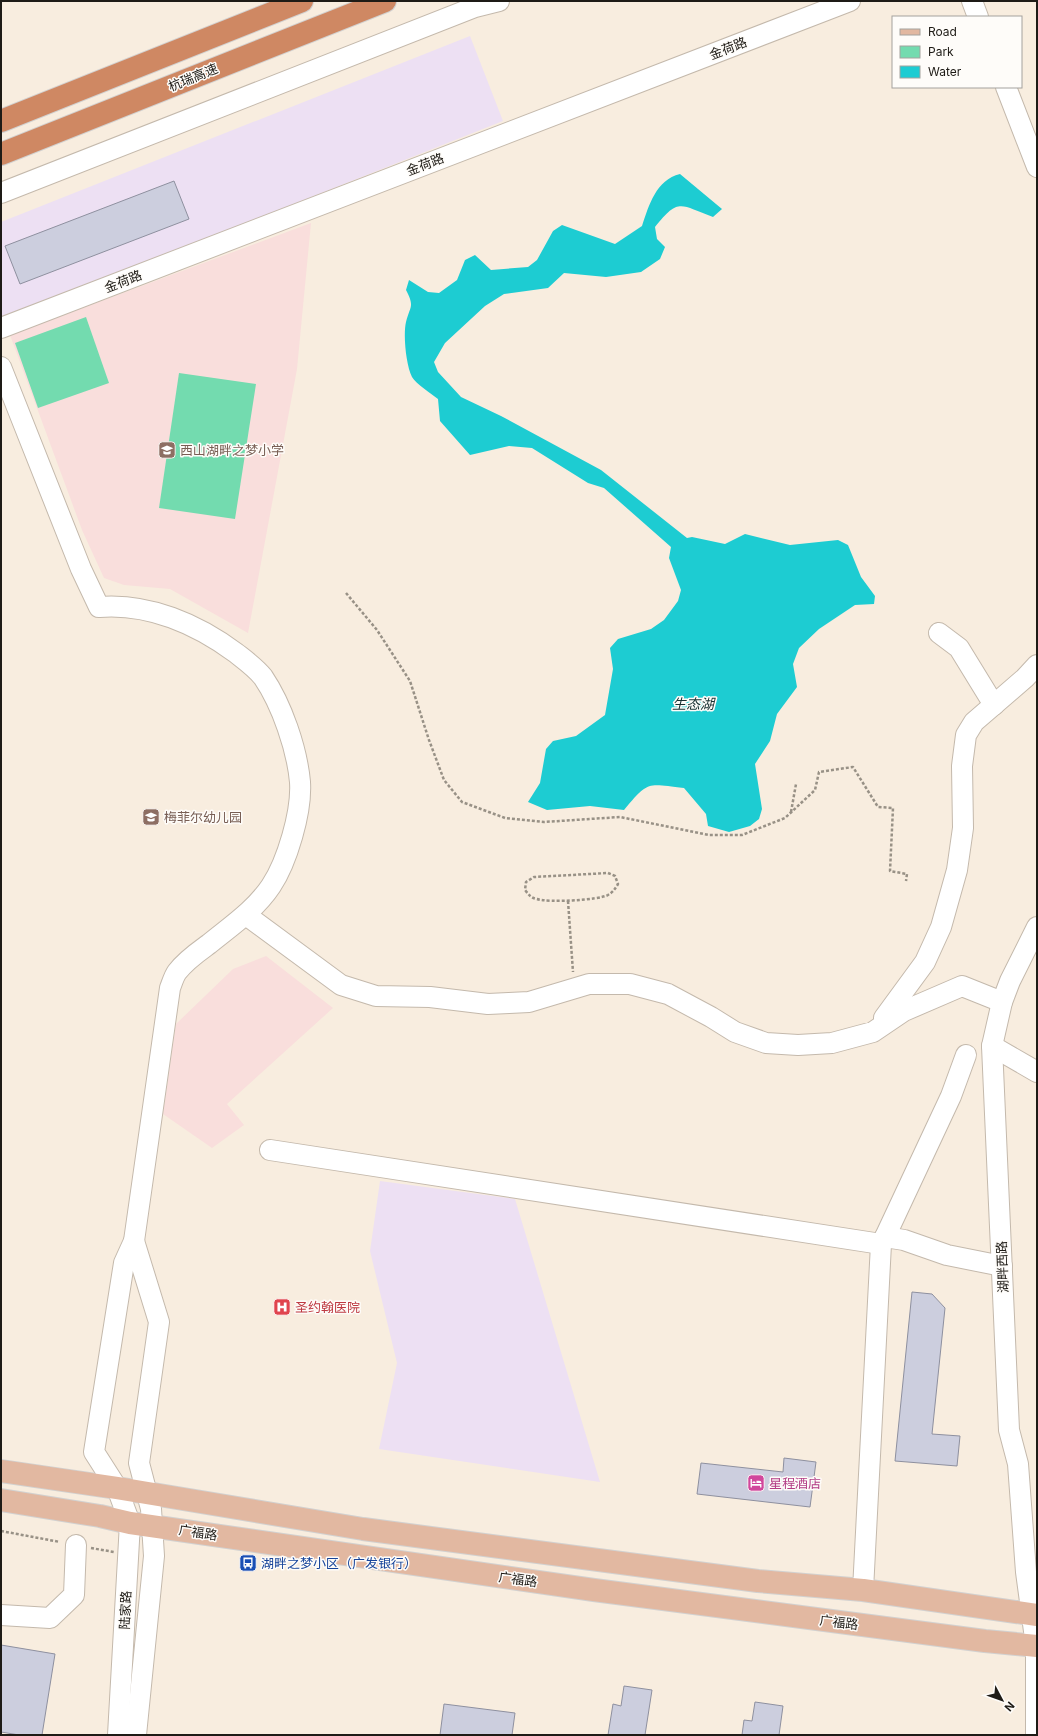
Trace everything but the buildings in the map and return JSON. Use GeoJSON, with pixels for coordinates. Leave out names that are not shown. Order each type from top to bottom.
{"type":"FeatureCollection","features":[{"type":"Feature","properties":{"kind":"highway"},"geometry":{"type":"LineString","coordinates":[[1,121],[302,1]]}},
{"type":"Feature","properties":{"kind":"highway","name":"杭瑞高速"},"geometry":{"type":"LineString","coordinates":[[1,154],[385,1]]}},
{"type":"Feature","properties":{"kind":"main road"},"geometry":{"type":"LineString","coordinates":[[1,1471],[117,1488],[363,1529],[758,1581],[863,1590],[1034,1615]]}},
{"type":"Feature","properties":{"kind":"main road","name":"广福路"},"geometry":{"type":"LineString","coordinates":[[1,1500],[100,1516],[130,1523],[594,1590],[985,1642],[1037,1646]]}},
{"type":"Feature","properties":{"kind":"street"},"geometry":{"type":"LineString","coordinates":[[1,193],[475,7],[499,1]]}},
{"type":"Feature","properties":{"kind":"street","name":"金荷路"},"geometry":{"type":"LineString","coordinates":[[1,328],[850,1]]}},
{"type":"Feature","properties":{"kind":"street"},"geometry":{"type":"LineString","coordinates":[[972,1],[978,16]]}},
{"type":"Feature","properties":{"kind":"street"},"geometry":{"type":"LineString","coordinates":[[1006,88],[1037,167]]}},
{"type":"Feature","properties":{"kind":"street"},"geometry":{"type":"LineString","coordinates":[[1,367],[81,569],[99,607],[113,606],[144,610],[190,624],[216,638],[248,662],[263,677],[280,710],[294,749],[300,784],[295,827],[282,865],[271,886],[246,915],[188,960],[176,973],[170,988],[134,1241]]}},
{"type":"Feature","properties":{"kind":"street"},"geometry":{"type":"LineString","coordinates":[[939,633],[958,648],[994,705]]}},
{"type":"Feature","properties":{"kind":"street"},"geometry":{"type":"LineString","coordinates":[[873,1032],[903,994],[925,962],[941,927],[957,870],[962,828],[962,766],[966,735],[974,722],[1037,665]]}},
{"type":"Feature","properties":{"kind":"street"},"geometry":{"type":"LineString","coordinates":[[246,915],[341,985],[376,996],[430,997],[488,1004],[529,1002],[589,984],[630,984],[668,994],[711,1017],[735,1032],[766,1043],[798,1045],[832,1043],[873,1032],[904,1011],[962,986],[1002,1002]]}},
{"type":"Feature","properties":{"kind":"street","name":"湖畔西路"},"geometry":{"type":"LineString","coordinates":[[1036,1735],[1037,1646],[1034,1615],[1026,1572],[1018,1464],[1009,1430],[992,1046],[1002,1002],[1010,980],[1037,928]]}},
{"type":"Feature","properties":{"kind":"street"},"geometry":{"type":"LineString","coordinates":[[992,1046],[1037,1072]]}},
{"type":"Feature","properties":{"kind":"street"},"geometry":{"type":"LineString","coordinates":[[863,1590],[883,1240],[951,1096],[966,1056]]}},
{"type":"Feature","properties":{"kind":"street"},"geometry":{"type":"LineString","coordinates":[[270,1150],[883,1240],[904,1240],[947,1255],[1002,1266]]}},
{"type":"Feature","properties":{"kind":"street","name":"陆家路"},"geometry":{"type":"LineString","coordinates":[[118,1735],[130,1523],[117,1488],[94,1452],[124,1263],[134,1241]]}},
{"type":"Feature","properties":{"kind":"street","name":"陆家路"},"geometry":{"type":"LineString","coordinates":[[134,1241],[159,1322],[139,1463],[148,1494],[154,1556],[136,1735]]}},
{"type":"Feature","properties":{"kind":"street"},"geometry":{"type":"LineString","coordinates":[[1,1615],[50,1618],[74,1595],[76,1545]]}},
{"type":"Feature","properties":{"kind":"path"},"geometry":{"type":"LineString","coordinates":[[346,593],[377,630],[410,681],[444,780],[462,802],[505,818],[544,822],[620,817],[709,835],[742,835],[785,818],[815,790],[819,772],[853,767],[878,807],[893,808],[890,871],[907,874],[906,880]]}},
{"type":"Feature","properties":{"kind":"path"},"geometry":{"type":"LineString","coordinates":[[791,812],[796,784]]}},
{"type":"Feature","properties":{"kind":"path"},"geometry":{"type":"LineString","coordinates":[[608,873],[615,876],[618,884],[614,891],[606,896],[568,901],[546,901],[530,897],[525,890],[526,882],[534,877],[608,873]]}},
{"type":"Feature","properties":{"kind":"path"},"geometry":{"type":"LineString","coordinates":[[568,901],[574,988]]}},
{"type":"Feature","properties":{"kind":"shaded area"},"geometry":{"type":"Polygon","coordinates":[[[470,36],[503,121],[1,320],[1,222],[470,36]]]}},
{"type":"Feature","properties":{"kind":"shaded area","name":"西山湖畔之梦小学"},"geometry":{"type":"Polygon","coordinates":[[[311,223],[297,369],[248,633],[170,589],[124,585],[104,578],[82,530],[10,335],[311,223]]]}},
{"type":"Feature","properties":{"kind":"shaded area"},"geometry":{"type":"Polygon","coordinates":[[[266,956],[333,1008],[227,1104],[244,1125],[212,1148],[163,1114],[176,1024],[233,969],[266,956]]]}},
{"type":"Feature","properties":{"kind":"shaded area"},"geometry":{"type":"Polygon","coordinates":[[[380,1181],[515,1199],[600,1482],[379,1449],[397,1363],[370,1251],[380,1181]]]}},
{"type":"Feature","properties":{"kind":"green space"},"geometry":{"type":"Polygon","coordinates":[[[86,317],[109,383],[38,408],[15,343],[86,317]]]}},
{"type":"Feature","properties":{"kind":"green space"},"geometry":{"type":"Polygon","coordinates":[[[179,373],[256,384],[235,519],[159,508],[179,373]]]}},
{"type":"Feature","properties":{"kind":"water","name":"生态湖"},"geometry":{"type":"Polygon","coordinates":[[[680,174],[722,209],[713,217],[681,206],[675,207],[670,211],[655,227],[657,239],[665,247],[660,259],[641,272],[606,277],[564,273],[548,288],[504,294],[485,306],[445,343],[434,362],[438,372],[461,397],[501,416],[601,470],[687,538],[692,537],[725,544],[745,534],[790,545],[838,540],[848,545],[861,577],[875,596],[874,604],[855,605],[819,629],[799,648],[793,664],[797,687],[777,714],[770,741],[755,764],[762,809],[759,819],[750,826],[729,832],[708,826],[706,814],[684,788],[655,785],[650,786],[639,793],[624,810],[590,806],[547,810],[528,802],[540,783],[546,749],[553,741],[576,736],[605,715],[613,669],[610,648],[618,639],[651,629],[664,620],[678,601],[681,590],[669,558],[671,547],[604,488],[588,483],[532,448],[509,446],[470,455],[440,421],[438,399],[420,386],[412,377],[408,365],[405,342],[406,322],[411,306],[406,290],[409,280],[428,292],[439,293],[457,280],[465,260],[475,255],[491,270],[528,267],[537,260],[553,231],[562,225],[615,244],[642,226],[651,202],[659,188],[672,177],[680,174]]]}},
{"type":"Feature","properties":{"kind":"place","name":"西山湖畔之梦小学"},"geometry":{"type":"Point","coordinates":[167,450]}},
{"type":"Feature","properties":{"kind":"place","name":"梅菲尔幼儿园"},"geometry":{"type":"Point","coordinates":[151,817]}},
{"type":"Feature","properties":{"kind":"place","name":"圣约翰医院"},"geometry":{"type":"Point","coordinates":[282,1307]}},
{"type":"Feature","properties":{"kind":"place","name":"星程酒店"},"geometry":{"type":"Point","coordinates":[756,1483]}},
{"type":"Feature","properties":{"kind":"place","name":"湖畔之梦小区（广发银行）"},"geometry":{"type":"Point","coordinates":[248,1563]}}]}
